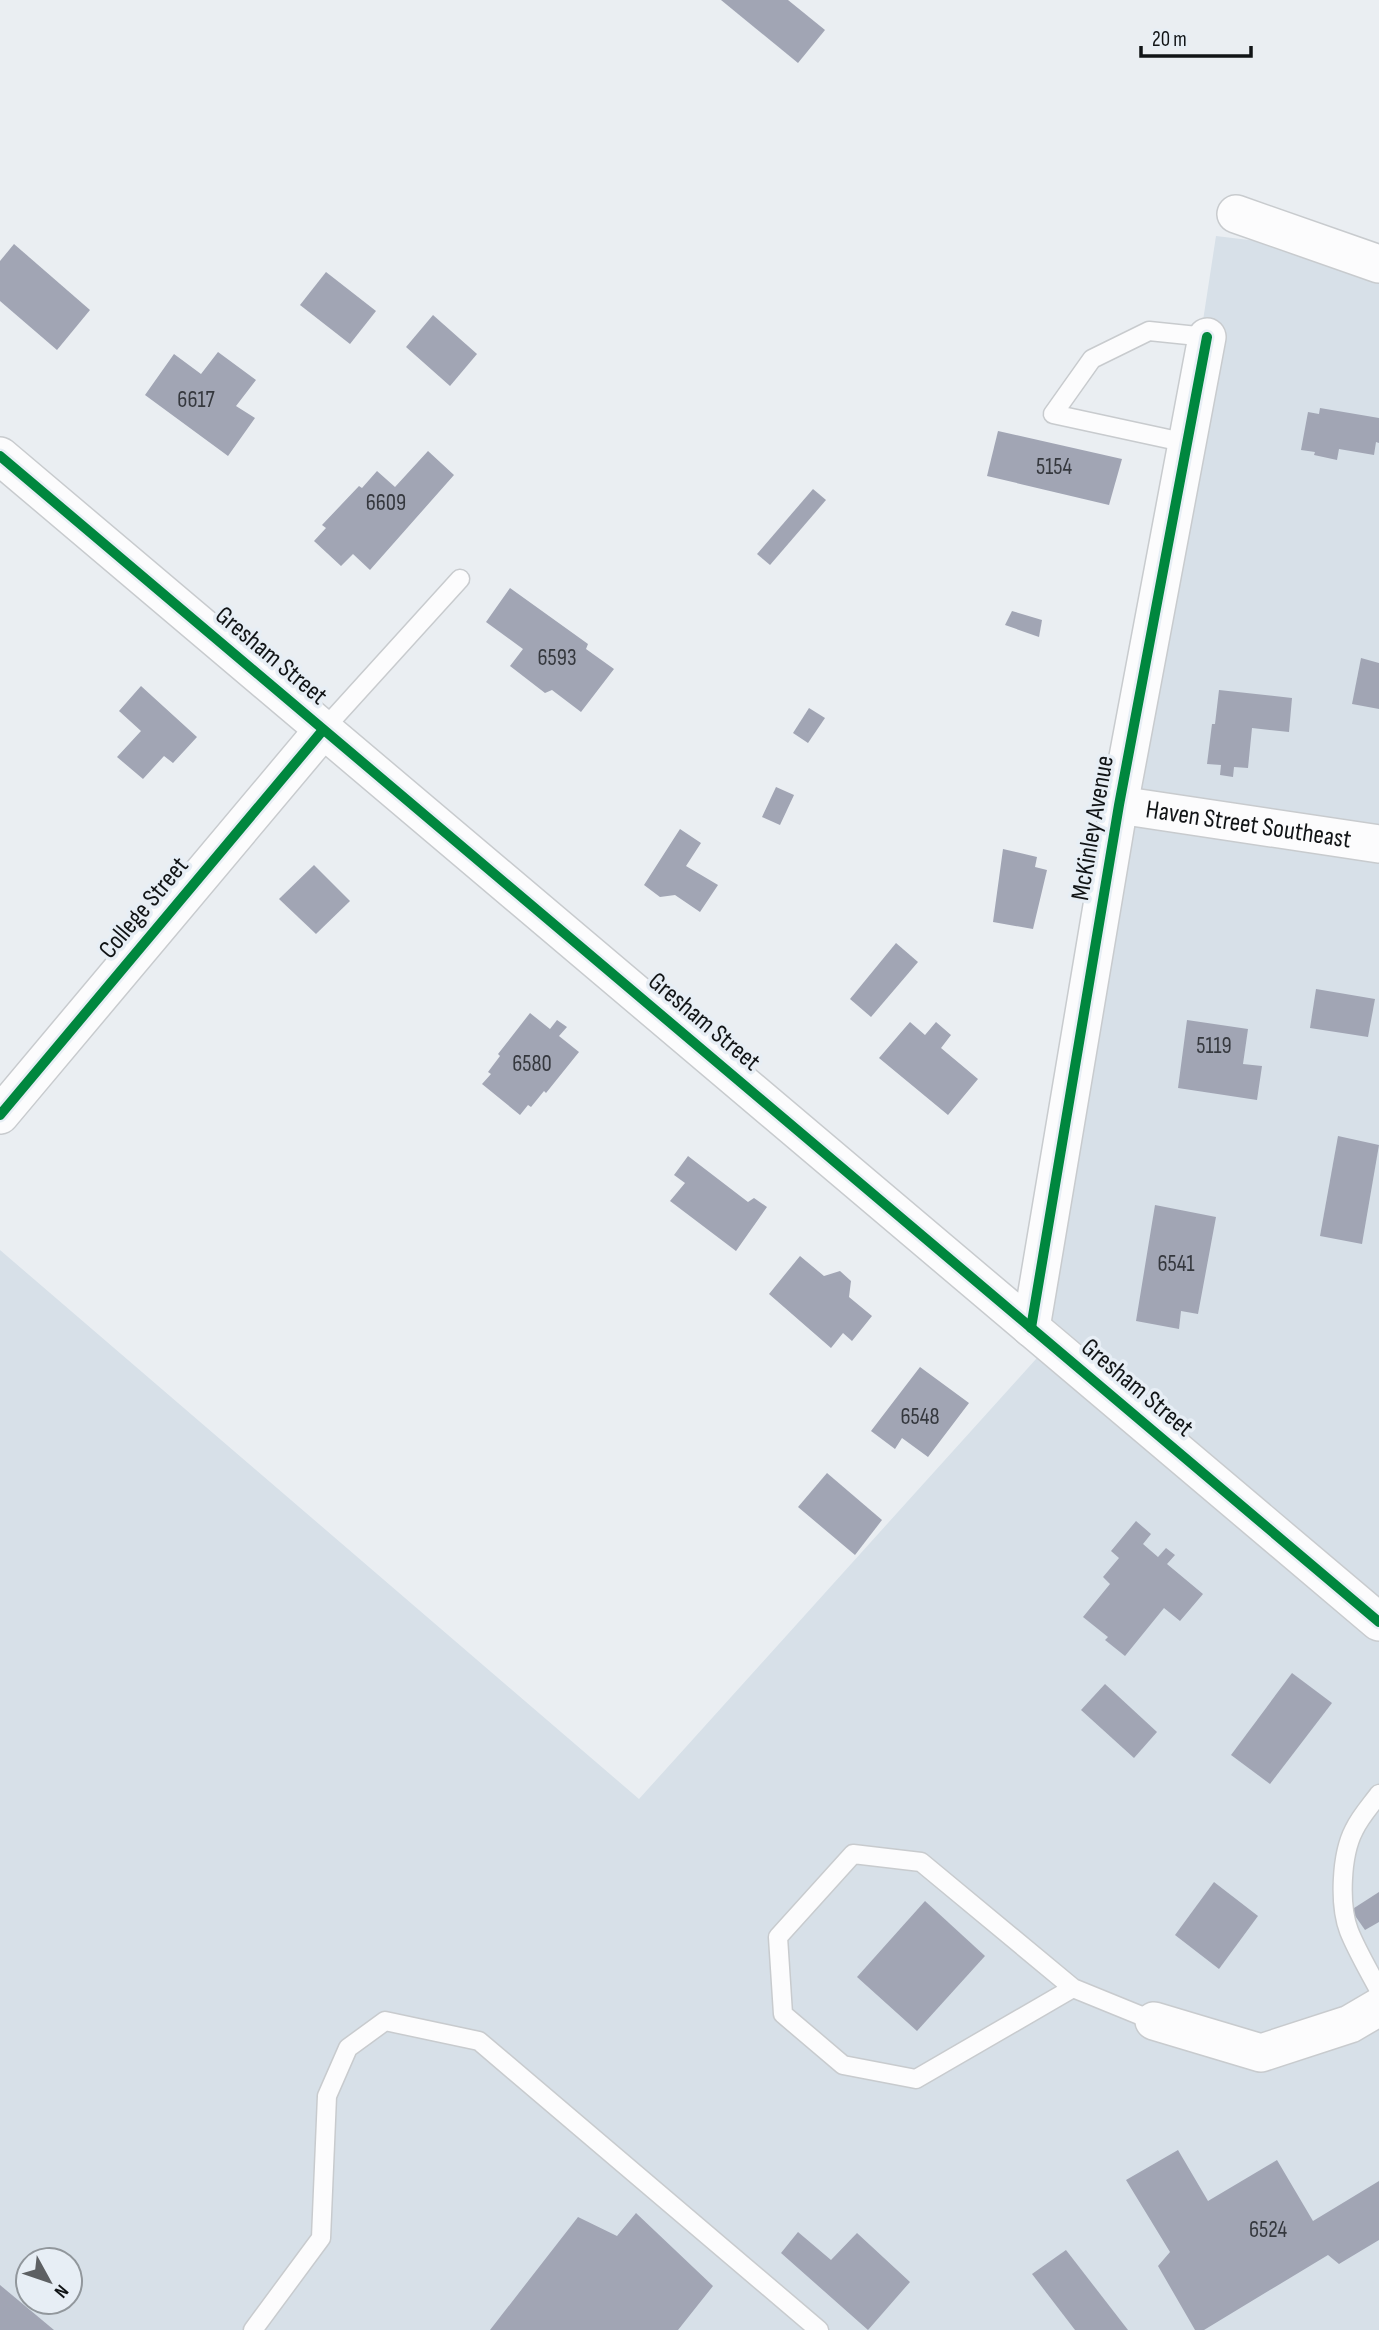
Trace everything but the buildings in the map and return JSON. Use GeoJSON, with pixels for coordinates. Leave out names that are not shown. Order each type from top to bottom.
{"type":"FeatureCollection","features":[{"type":"Feature","properties":{"kind":"street"},"geometry":{"type":"LineString","coordinates":[[1236,214],[1379,264]]}},
{"type":"Feature","properties":{"kind":"street","name":"McKinley Avenue"},"geometry":{"type":"LineString","coordinates":[[1031,1328],[1119,805],[1207,338]]}},
{"type":"Feature","properties":{"kind":"street","name":"Gresham Street"},"geometry":{"type":"LineString","coordinates":[[0,456],[1379,1622]]}},
{"type":"Feature","properties":{"kind":"street","name":"College Street"},"geometry":{"type":"LineString","coordinates":[[0,1115],[324,730]]}},
{"type":"Feature","properties":{"kind":"street","name":"Haven Street Southeast"},"geometry":{"type":"LineString","coordinates":[[1119,805],[1379,844]]}},
{"type":"Feature","properties":{"kind":"street"},"geometry":{"type":"LineString","coordinates":[[1154,2021],[1261,2053],[1350,2024],[1379,2007]]}},
{"type":"Feature","properties":{"kind":"lane"},"geometry":{"type":"LineString","coordinates":[[1187,443],[1053,414],[1092,359],[1149,331],[1207,338]]}},
{"type":"Feature","properties":{"kind":"lane"},"geometry":{"type":"LineString","coordinates":[[324,730],[460,579]]}},
{"type":"Feature","properties":{"kind":"lane"},"geometry":{"type":"LineString","coordinates":[[1379,1794],[1353,1830],[1343,1887],[1349,1931],[1379,1990]]}},
{"type":"Feature","properties":{"kind":"lane"},"geometry":{"type":"LineString","coordinates":[[1073,1988],[916,2079],[843,2065],[783,2014],[778,1937],[853,1854],[920,1862],[1073,1988],[1154,2021]]}},
{"type":"Feature","properties":{"kind":"lane"},"geometry":{"type":"LineString","coordinates":[[253,2330],[321,2238],[327,2096],[348,2048],[385,2021],[479,2041],[819,2330]]}},
{"type":"Feature","properties":{"kind":"shaded area"},"geometry":{"type":"Polygon","coordinates":[[[1216,236],[1379,256],[1379,2330],[0,2330],[0,1250],[639,1799],[1045,1349],[1216,236]]]}},
{"type":"Feature","properties":{"kind":"cycle path"},"geometry":{"type":"LineString","coordinates":[[1031,1328],[1119,805],[1207,337]]}},
{"type":"Feature","properties":{"kind":"cycle path"},"geometry":{"type":"LineString","coordinates":[[0,456],[1379,1622]]}},
{"type":"Feature","properties":{"kind":"cycle path"},"geometry":{"type":"LineString","coordinates":[[0,1115],[323,730]]}}]}
